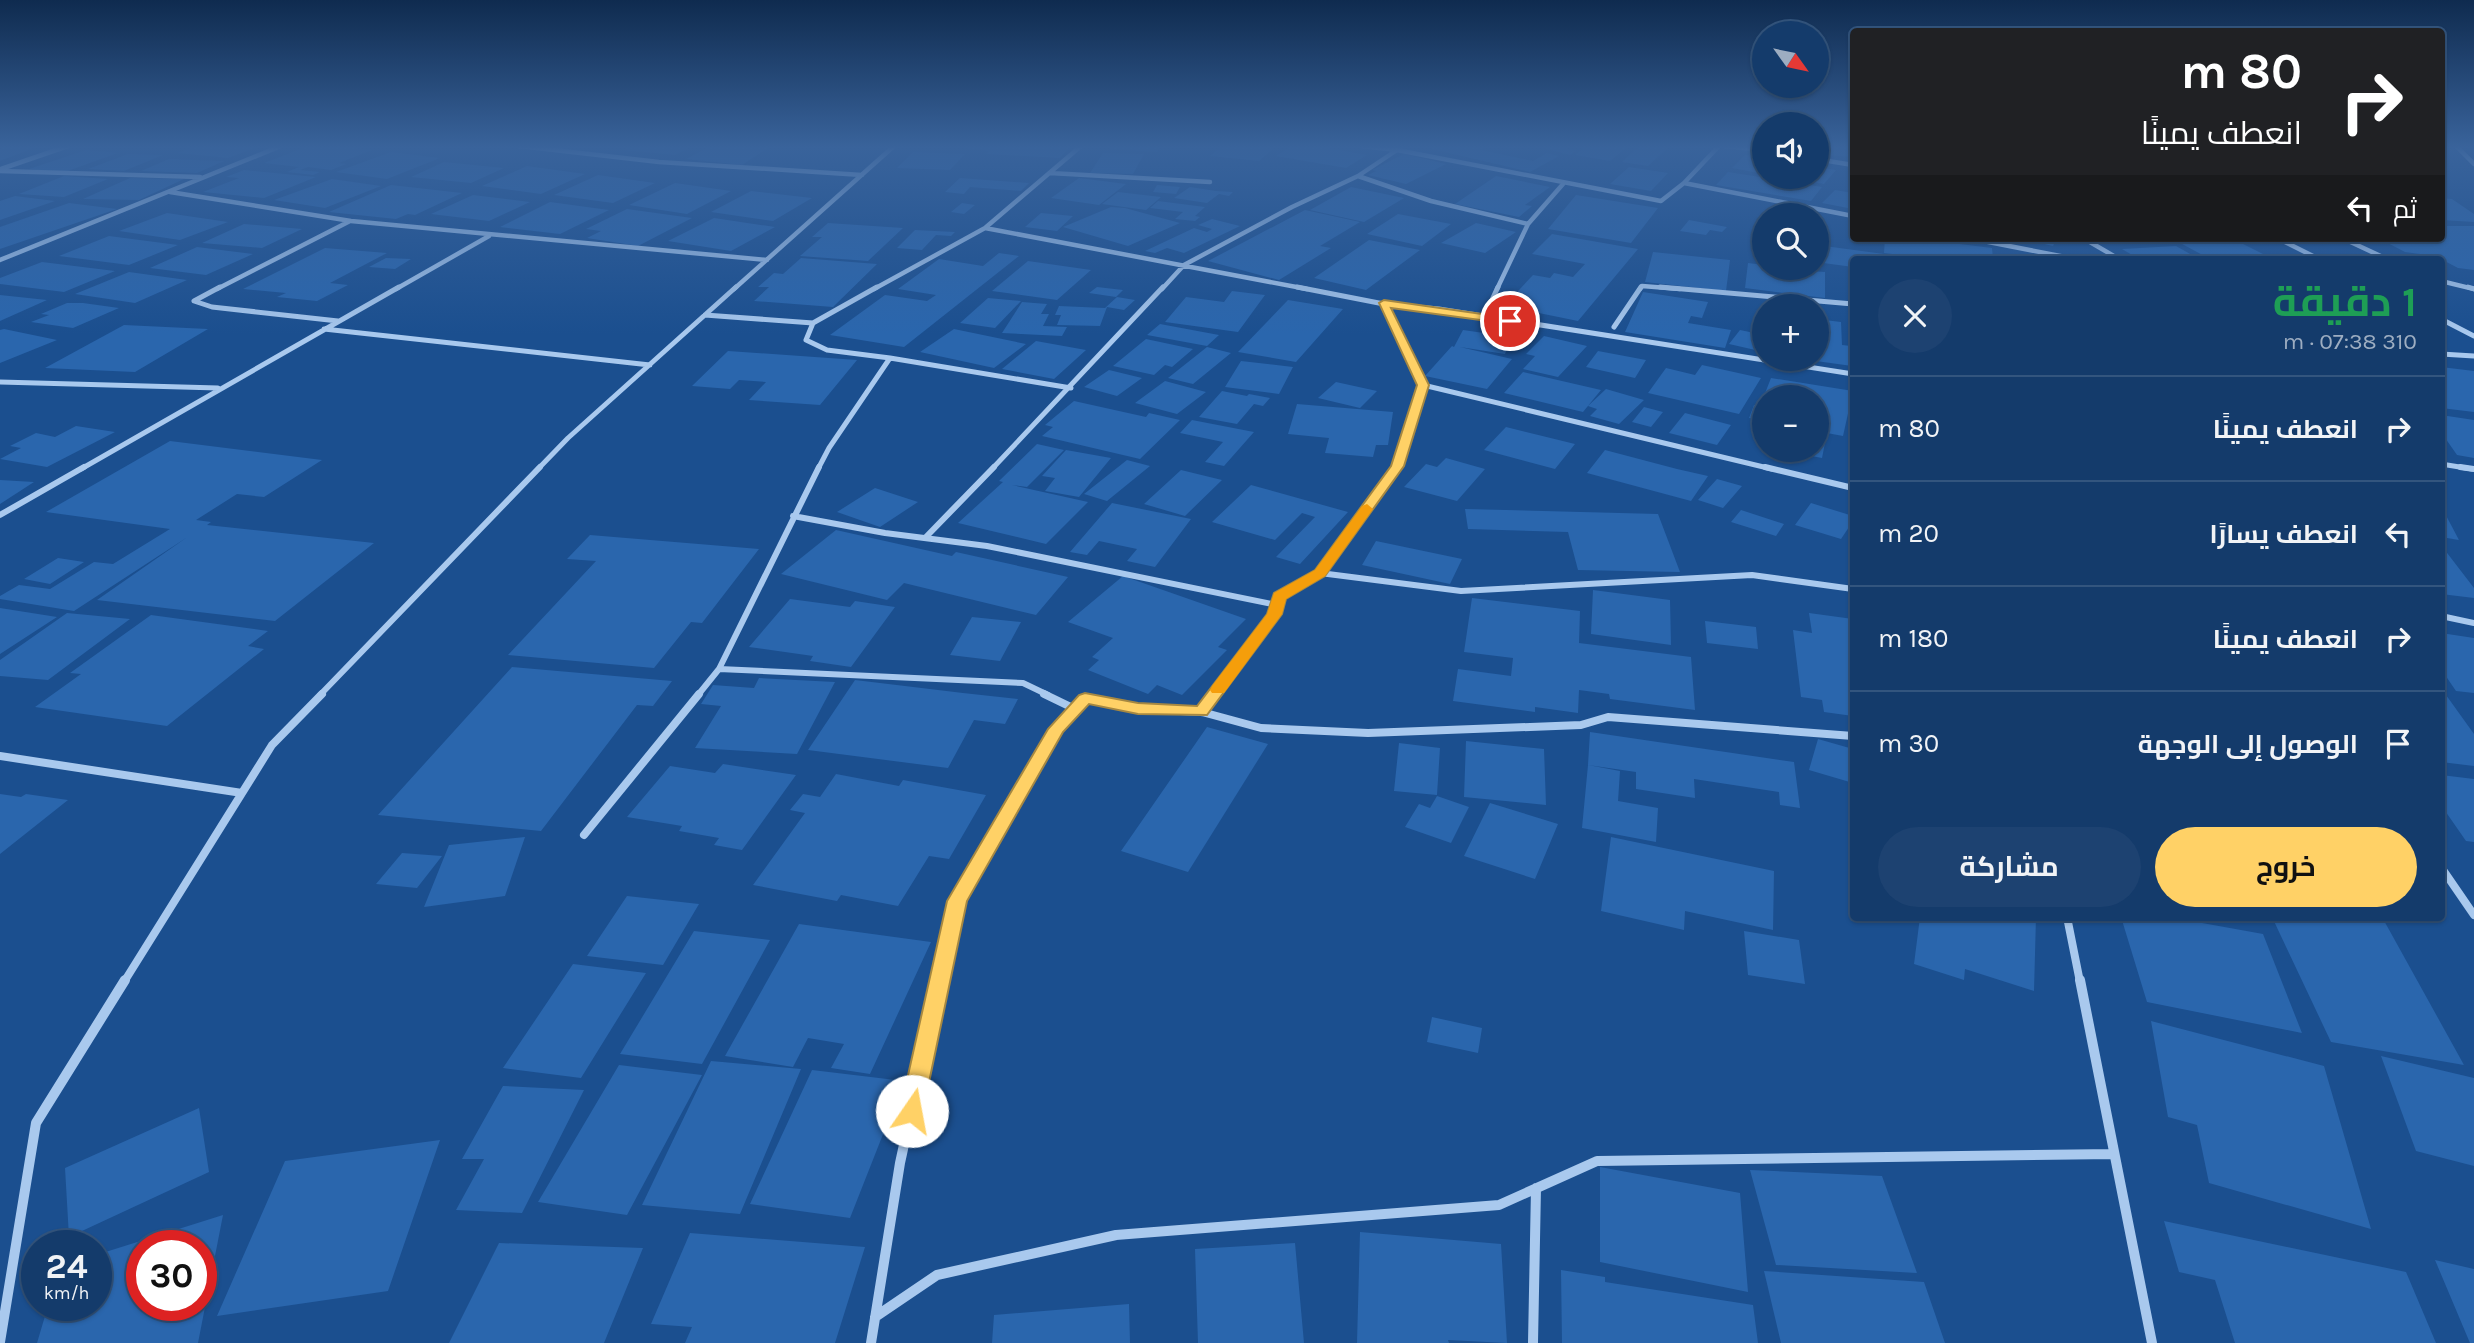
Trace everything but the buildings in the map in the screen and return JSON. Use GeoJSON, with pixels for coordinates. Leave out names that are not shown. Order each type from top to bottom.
{"type":"FeatureCollection","features":[{"type":"Feature","properties":{"kind":"street"},"geometry":{"type":"LineString","coordinates":[[0,260],[128,209]]}},
{"type":"Feature","properties":{"kind":"street"},"geometry":{"type":"LineString","coordinates":[[274,209],[351,221],[767,260]]}},
{"type":"Feature","properties":{"kind":"street"},"geometry":{"type":"LineString","coordinates":[[0,1342],[36,1123],[272,745],[568,438],[824,209]]}},
{"type":"Feature","properties":{"kind":"street"},"geometry":{"type":"LineString","coordinates":[[705,315],[813,323],[985,228],[1007,209]]}},
{"type":"Feature","properties":{"kind":"street"},"geometry":{"type":"LineString","coordinates":[[925,538],[1071,388],[1184,265],[1294,209]]}},
{"type":"Feature","properties":{"kind":"street"},"geometry":{"type":"LineString","coordinates":[[1463,209],[1528,224]]}},
{"type":"Feature","properties":{"kind":"street"},"geometry":{"type":"LineString","coordinates":[[1484,317],[1528,224],[1541,209]]}},
{"type":"Feature","properties":{"kind":"street"},"geometry":{"type":"LineString","coordinates":[[1815,209],[1850,215]]}},
{"type":"Feature","properties":{"kind":"street"},"geometry":{"type":"LineString","coordinates":[[340,321],[212,307],[194,301],[351,221]]}},
{"type":"Feature","properties":{"kind":"street"},"geometry":{"type":"LineString","coordinates":[[985,228],[1384,303],[1850,374]]}},
{"type":"Feature","properties":{"kind":"street"},"geometry":{"type":"LineString","coordinates":[[0,514],[489,235]]}},
{"type":"Feature","properties":{"kind":"street"},"geometry":{"type":"LineString","coordinates":[[1989,242],[2061,256]]}},
{"type":"Feature","properties":{"kind":"street"},"geometry":{"type":"LineString","coordinates":[[2090,242],[2114,256]]}},
{"type":"Feature","properties":{"kind":"street"},"geometry":{"type":"LineString","coordinates":[[2285,242],[2313,256]]}},
{"type":"Feature","properties":{"kind":"street"},"geometry":{"type":"LineString","coordinates":[[2351,242],[2381,256]]}},
{"type":"Feature","properties":{"kind":"street"},"geometry":{"type":"LineString","coordinates":[[2445,282],[2474,289]]}},
{"type":"Feature","properties":{"kind":"street"},"geometry":{"type":"LineString","coordinates":[[1614,327],[1642,286],[1850,304]]}},
{"type":"Feature","properties":{"kind":"street"},"geometry":{"type":"LineString","coordinates":[[1202,712],[1274,614],[1279,597],[1320,573],[1398,466],[1423,385],[1384,303]]}},
{"type":"Feature","properties":{"kind":"street"},"geometry":{"type":"LineString","coordinates":[[2445,321],[2474,336]]}},
{"type":"Feature","properties":{"kind":"street"},"geometry":{"type":"LineString","coordinates":[[813,323],[806,341],[827,350],[1071,388]]}},
{"type":"Feature","properties":{"kind":"street"},"geometry":{"type":"LineString","coordinates":[[324,330],[650,365]]}},
{"type":"Feature","properties":{"kind":"street"},"geometry":{"type":"LineString","coordinates":[[2445,354],[2474,356]]}},
{"type":"Feature","properties":{"kind":"street"},"geometry":{"type":"LineString","coordinates":[[584,835],[719,669],[829,448],[890,358]]}},
{"type":"Feature","properties":{"kind":"street"},"geometry":{"type":"LineString","coordinates":[[0,382],[218,388]]}},
{"type":"Feature","properties":{"kind":"street"},"geometry":{"type":"LineString","coordinates":[[1423,385],[1850,487]]}},
{"type":"Feature","properties":{"kind":"street"},"geometry":{"type":"LineString","coordinates":[[2445,465],[2473,469]]}},
{"type":"Feature","properties":{"kind":"street"},"geometry":{"type":"LineString","coordinates":[[793,516],[987,546],[1277,605]]}},
{"type":"Feature","properties":{"kind":"street"},"geometry":{"type":"LineString","coordinates":[[1320,573],[1461,591],[1752,575],[1850,589]]}},
{"type":"Feature","properties":{"kind":"street"},"geometry":{"type":"LineString","coordinates":[[2445,618],[2474,623]]}},
{"type":"Feature","properties":{"kind":"street"},"geometry":{"type":"LineString","coordinates":[[719,669],[1023,683],[1075,709]]}},
{"type":"Feature","properties":{"kind":"street"},"geometry":{"type":"LineString","coordinates":[[870,1343],[900,1163],[957,901],[1056,729],[1085,698],[1138,709],[1202,712],[1261,727],[1368,733],[1581,725],[1608,717],[1850,736]]}},
{"type":"Feature","properties":{"kind":"street"},"geometry":{"type":"LineString","coordinates":[[0,757],[242,793]]}},
{"type":"Feature","properties":{"kind":"street"},"geometry":{"type":"LineString","coordinates":[[2445,873],[2474,915]]}},
{"type":"Feature","properties":{"kind":"street"},"geometry":{"type":"LineString","coordinates":[[2068,921],[2152,1343]]}},
{"type":"Feature","properties":{"kind":"street"},"geometry":{"type":"LineString","coordinates":[[875,1317],[937,1275],[1116,1235],[1499,1205],[1597,1161],[2114,1154]]}},
{"type":"Feature","properties":{"kind":"street"},"geometry":{"type":"LineString","coordinates":[[1533,1343],[1536,1188]]}},
{"type":"Feature","properties":{"kind":"slow traffic"},"geometry":{"type":"LineString","coordinates":[[1218,690],[1274,614],[1279,597],[1320,573],[1367,509]]}},
{"type":"Feature","properties":{"kind":"route"},"geometry":{"type":"LineString","coordinates":[[912,1111],[957,901],[1056,729],[1085,698],[1138,709],[1202,712],[1274,614],[1279,597],[1320,573],[1398,466],[1416,400],[1423,385],[1384,303],[1510,321]]}}]}
